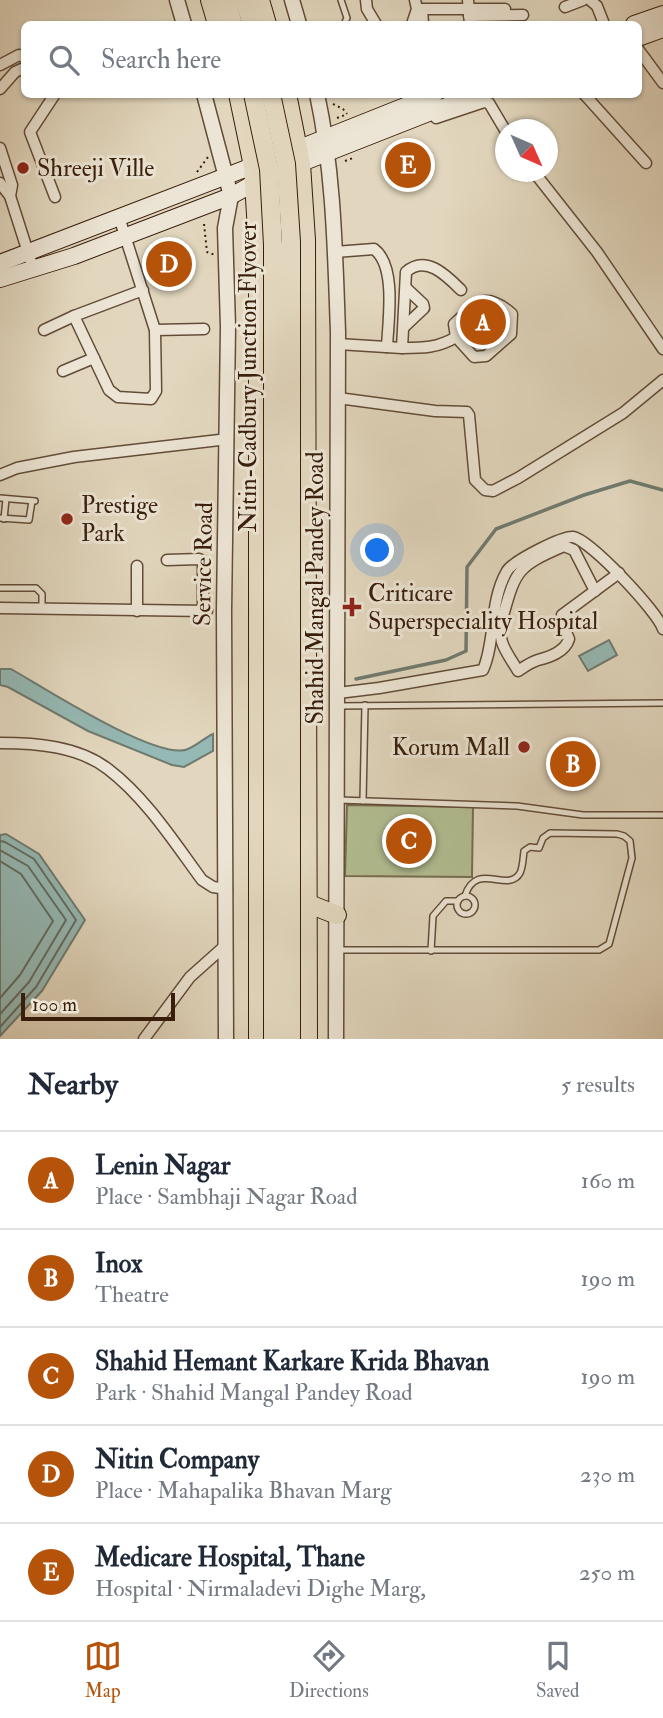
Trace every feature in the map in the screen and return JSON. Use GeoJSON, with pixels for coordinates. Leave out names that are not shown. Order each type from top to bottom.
{"type":"FeatureCollection","features":[{"type":"Feature","properties":{"kind":"highway"},"geometry":{"type":"LineString","coordinates":[[210,0],[217,21]]}},
{"type":"Feature","properties":{"kind":"highway"},"geometry":{"type":"LineString","coordinates":[[226,0],[232,21]]}},
{"type":"Feature","properties":{"kind":"highway"},"geometry":{"type":"LineString","coordinates":[[244,0],[251,21]]}},
{"type":"Feature","properties":{"kind":"highway"},"geometry":{"type":"LineString","coordinates":[[260,0],[266,21]]}},
{"type":"Feature","properties":{"kind":"highway"},"geometry":{"type":"LineString","coordinates":[[239,98],[254,174],[257,220],[258,1039]]}},
{"type":"Feature","properties":{"kind":"highway","name":"Nitin-Cadbury Junction Flyover"},"geometry":{"type":"LineString","coordinates":[[254,98],[269,169],[273,245],[273,1039]]}},
{"type":"Feature","properties":{"kind":"highway","name":"Nitin-Cadbury Junction Flyover"},"geometry":{"type":"LineString","coordinates":[[272,98],[286,164],[291,242],[291,1039]]}},
{"type":"Feature","properties":{"kind":"highway"},"geometry":{"type":"LineString","coordinates":[[288,98],[300,157],[308,384],[308,1039]]}},
{"type":"Feature","properties":{"kind":"highway"},"geometry":{"type":"LineString","coordinates":[[257,220],[283,207],[293,210],[304,220]]}},
{"type":"Feature","properties":{"kind":"highway"},"geometry":{"type":"LineString","coordinates":[[309,904],[337,915]]}},
{"type":"Feature","properties":{"kind":"main road"},"geometry":{"type":"LineString","coordinates":[[642,21],[663,14]]}},
{"type":"Feature","properties":{"kind":"main road"},"geometry":{"type":"LineString","coordinates":[[642,37],[663,29]]}},
{"type":"Feature","properties":{"kind":"main road"},"geometry":{"type":"LineString","coordinates":[[0,279],[31,260],[119,217],[226,176],[254,174],[300,157],[425,98]]}},
{"type":"Feature","properties":{"kind":"main road"},"geometry":{"type":"LineString","coordinates":[[326,146],[376,136],[467,98]]}},
{"type":"Feature","properties":{"kind":"main road"},"geometry":{"type":"LineString","coordinates":[[0,262],[31,260],[125,236],[231,197],[254,174]]}},
{"type":"Feature","properties":{"kind":"street"},"geometry":{"type":"LineString","coordinates":[[177,0],[183,21]]}},
{"type":"Feature","properties":{"kind":"street"},"geometry":{"type":"LineString","coordinates":[[292,0],[298,21]]}},
{"type":"Feature","properties":{"kind":"street"},"geometry":{"type":"LineString","coordinates":[[366,0],[367,9],[374,21]]}},
{"type":"Feature","properties":{"kind":"street"},"geometry":{"type":"LineString","coordinates":[[565,7],[583,0]]}},
{"type":"Feature","properties":{"kind":"street"},"geometry":{"type":"LineString","coordinates":[[590,0],[597,6],[603,21]]}},
{"type":"Feature","properties":{"kind":"street"},"geometry":{"type":"LineString","coordinates":[[469,10],[482,4],[505,9]]}},
{"type":"Feature","properties":{"kind":"street"},"geometry":{"type":"LineString","coordinates":[[414,21],[424,6],[523,15]]}},
{"type":"Feature","properties":{"kind":"street"},"geometry":{"type":"LineString","coordinates":[[642,53],[663,83]]}},
{"type":"Feature","properties":{"kind":"street"},"geometry":{"type":"LineString","coordinates":[[0,65],[21,56]]}},
{"type":"Feature","properties":{"kind":"street"},"geometry":{"type":"LineString","coordinates":[[0,89],[15,72],[21,69]]}},
{"type":"Feature","properties":{"kind":"street"},"geometry":{"type":"LineString","coordinates":[[51,98],[30,132],[55,197]]}},
{"type":"Feature","properties":{"kind":"street","name":"Service Road"},"geometry":{"type":"LineString","coordinates":[[205,98],[231,197],[225,228],[228,439],[224,611],[226,1039]]}},
{"type":"Feature","properties":{"kind":"street"},"geometry":{"type":"LineString","coordinates":[[318,98],[326,146]]}},
{"type":"Feature","properties":{"kind":"street"},"geometry":{"type":"LineString","coordinates":[[588,98],[646,163]]}},
{"type":"Feature","properties":{"kind":"street"},"geometry":{"type":"LineString","coordinates":[[376,136],[379,139],[392,136],[484,102],[489,103],[499,119]]}},
{"type":"Feature","properties":{"kind":"street","name":"Shahid Mangal Pandey Road"},"geometry":{"type":"LineString","coordinates":[[326,146],[335,252],[338,344],[336,1039]]}},
{"type":"Feature","properties":{"kind":"street"},"geometry":{"type":"LineString","coordinates":[[0,148],[12,185],[10,196]]}},
{"type":"Feature","properties":{"kind":"street"},"geometry":{"type":"LineString","coordinates":[[542,182],[597,252],[663,349]]}},
{"type":"Feature","properties":{"kind":"street"},"geometry":{"type":"LineString","coordinates":[[0,183],[10,196],[31,260]]}},
{"type":"Feature","properties":{"kind":"street"},"geometry":{"type":"LineString","coordinates":[[74,316],[113,394],[118,397],[151,399],[156,391],[155,330],[119,217]]}},
{"type":"Feature","properties":{"kind":"street"},"geometry":{"type":"LineString","coordinates":[[335,252],[374,249],[384,262],[389,283],[387,347]]}},
{"type":"Feature","properties":{"kind":"street"},"geometry":{"type":"LineString","coordinates":[[402,348],[406,272],[421,264],[442,272],[461,290]]}},
{"type":"Feature","properties":{"kind":"street"},"geometry":{"type":"LineString","coordinates":[[404,327],[424,308],[406,288]]}},
{"type":"Feature","properties":{"kind":"street"},"geometry":{"type":"LineString","coordinates":[[44,330],[143,290]]}},
{"type":"Feature","properties":{"kind":"street"},"geometry":{"type":"LineString","coordinates":[[488,300],[512,314],[511,334],[486,356],[474,356],[456,337],[454,324],[480,301],[488,300]]}},
{"type":"Feature","properties":{"kind":"street"},"geometry":{"type":"LineString","coordinates":[[155,330],[204,329]]}},
{"type":"Feature","properties":{"kind":"street"},"geometry":{"type":"LineString","coordinates":[[338,344],[430,348],[456,337]]}},
{"type":"Feature","properties":{"kind":"street"},"geometry":{"type":"LineString","coordinates":[[63,371],[94,358]]}},
{"type":"Feature","properties":{"kind":"street"},"geometry":{"type":"LineString","coordinates":[[338,398],[435,411],[467,412],[475,480],[485,490],[493,491],[623,414],[663,380]]}},
{"type":"Feature","properties":{"kind":"street"},"geometry":{"type":"LineString","coordinates":[[0,475],[17,468],[74,457],[228,439]]}},
{"type":"Feature","properties":{"kind":"street"},"geometry":{"type":"LineString","coordinates":[[337,699],[483,670],[508,569],[538,550],[566,538],[573,537],[583,542],[618,573],[659,618],[663,629]]}},
{"type":"Feature","properties":{"kind":"street"},"geometry":{"type":"LineString","coordinates":[[595,591],[574,550],[568,546],[528,564],[518,572],[498,615],[500,641],[518,670],[540,659],[547,659],[568,644],[562,615],[595,591],[618,573]]}},
{"type":"Feature","properties":{"kind":"street"},"geometry":{"type":"LineString","coordinates":[[0,608],[205,611],[203,561],[167,560]]}},
{"type":"Feature","properties":{"kind":"street"},"geometry":{"type":"LineString","coordinates":[[136,566],[137,611]]}},
{"type":"Feature","properties":{"kind":"street"},"geometry":{"type":"LineString","coordinates":[[0,743],[58,747],[80,754],[107,768],[152,814],[202,880],[213,887],[227,889]]}},
{"type":"Feature","properties":{"kind":"street"},"geometry":{"type":"LineString","coordinates":[[144,1039],[190,977],[227,944]]}},
{"type":"Feature","properties":{"kind":"lane"},"geometry":{"type":"LineString","coordinates":[[341,0],[346,21]]}},
{"type":"Feature","properties":{"kind":"lane"},"geometry":{"type":"LineString","coordinates":[[3,498],[34,501],[29,520],[2,519],[3,498]]}},
{"type":"Feature","properties":{"kind":"lane"},"geometry":{"type":"LineString","coordinates":[[0,587],[36,588],[42,594],[42,609]]}},
{"type":"Feature","properties":{"kind":"lane"},"geometry":{"type":"LineString","coordinates":[[337,699],[365,705],[663,703]]}},
{"type":"Feature","properties":{"kind":"lane"},"geometry":{"type":"LineString","coordinates":[[362,801],[365,705]]}},
{"type":"Feature","properties":{"kind":"lane"},"geometry":{"type":"LineString","coordinates":[[338,800],[517,806],[583,815],[663,815]]}},
{"type":"Feature","properties":{"kind":"lane"},"geometry":{"type":"LineString","coordinates":[[337,950],[431,951],[600,950],[608,944],[632,858],[630,841],[617,834],[550,833],[543,838],[539,848],[530,847],[524,851],[521,870],[515,879],[509,881],[480,878],[470,885],[465,896],[458,901],[446,901],[433,916],[431,951]]}},
{"type":"Feature","properties":{"kind":"lane"},"geometry":{"type":"LineString","coordinates":[[458,901],[460,912],[471,912],[474,901],[465,896]]}},
{"type":"Feature","properties":{"kind":"path"},"geometry":{"type":"LineString","coordinates":[[322,98],[345,111],[346,114],[337,118]]}},
{"type":"Feature","properties":{"kind":"path"},"geometry":{"type":"LineString","coordinates":[[345,161],[356,156]]}},
{"type":"Feature","properties":{"kind":"path"},"geometry":{"type":"LineString","coordinates":[[196,173],[207,159]]}},
{"type":"Feature","properties":{"kind":"path"},"geometry":{"type":"LineString","coordinates":[[204,224],[208,254],[226,254]]}},
{"type":"Feature","properties":{"kind":"green space"},"geometry":{"type":"Polygon","coordinates":[[[347,805],[473,807],[472,877],[345,876],[347,805]]]}},
{"type":"Feature","properties":{"kind":"water"},"geometry":{"type":"Polygon","coordinates":[[[609,640],[617,655],[588,671],[579,656],[609,640]]]}},
{"type":"Feature","properties":{"kind":"water"},"geometry":{"type":"Polygon","coordinates":[[[0,669],[11,669],[97,719],[148,743],[185,750],[213,734],[213,751],[184,767],[172,765],[88,731],[0,685],[0,669]]]}},
{"type":"Feature","properties":{"kind":"water"},"geometry":{"type":"Polygon","coordinates":[[[6,834],[39,854],[85,920],[42,991],[0,1036],[0,835],[6,834]]]}},
{"type":"Feature","properties":{"kind":"waterway"},"geometry":{"type":"LineString","coordinates":[[356,679],[446,660],[466,651],[467,567],[496,529],[584,495],[630,481],[663,490]]}},
{"type":"Feature","properties":{"kind":"place","name":"Medicare Hospital, Thane"},"geometry":{"type":"Point","coordinates":[408,165]}},
{"type":"Feature","properties":{"kind":"place","name":"Shreeji Ville"},"geometry":{"type":"Point","coordinates":[23,168]}},
{"type":"Feature","properties":{"kind":"place","name":"Nitin Company"},"geometry":{"type":"Point","coordinates":[169,264]}},
{"type":"Feature","properties":{"kind":"place","name":"Lenin Nagar"},"geometry":{"type":"Point","coordinates":[483,322]}},
{"type":"Feature","properties":{"kind":"place","name":"Prestige Park"},"geometry":{"type":"Point","coordinates":[67,519]}},
{"type":"Feature","properties":{"kind":"place","name":"Criticare Superspeciality Hospital"},"geometry":{"type":"Point","coordinates":[352,607]}},
{"type":"Feature","properties":{"kind":"place","name":"Korum Mall"},"geometry":{"type":"Point","coordinates":[524,747]}},
{"type":"Feature","properties":{"kind":"place","name":"Inox"},"geometry":{"type":"Point","coordinates":[573,764]}},
{"type":"Feature","properties":{"kind":"place","name":"Shahid Hemant Karkare Krida Bhavan"},"geometry":{"type":"Point","coordinates":[409,841]}}]}
